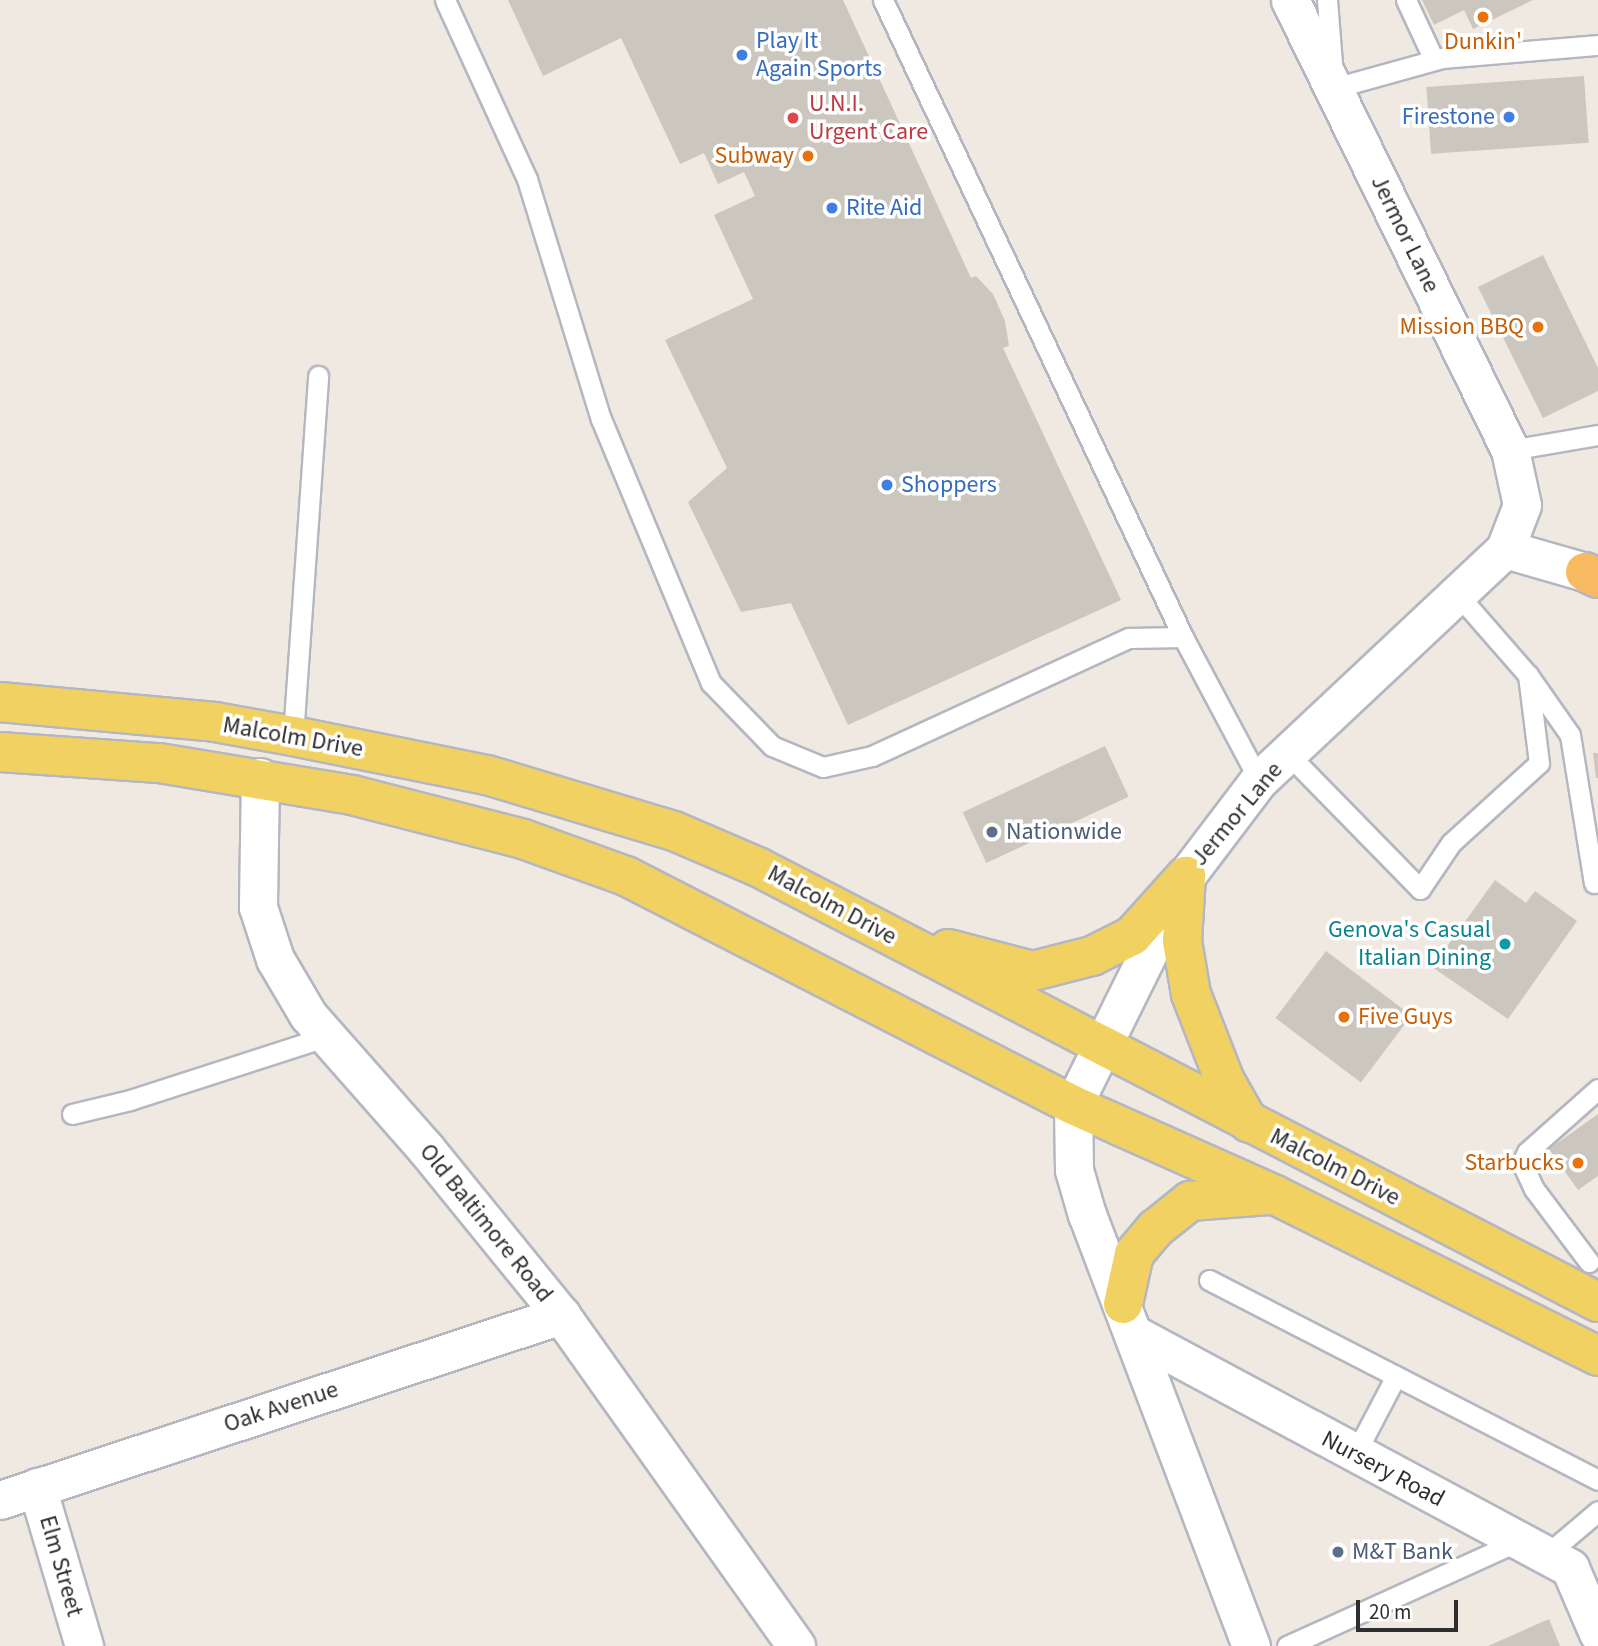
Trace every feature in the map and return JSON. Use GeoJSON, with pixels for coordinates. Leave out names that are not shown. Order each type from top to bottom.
{"type":"FeatureCollection","features":[{"type":"Feature","properties":{"kind":"main road","name":"Malcolm Drive"},"geometry":{"type":"LineString","coordinates":[[0,702],[215,722],[293,736],[488,775],[674,831],[758,867],[1598,1302]]}},
{"type":"Feature","properties":{"kind":"main road","name":"Malcolm Drive"},"geometry":{"type":"LineString","coordinates":[[0,752],[159,763],[260,778],[453,819],[626,876],[1073,1105],[1275,1195],[1598,1356]]}},
{"type":"Feature","properties":{"kind":"main road"},"geometry":{"type":"LineString","coordinates":[[899,941],[964,952],[1033,971],[1092,956],[1132,936],[1186,876]]}},
{"type":"Feature","properties":{"kind":"main road"},"geometry":{"type":"LineString","coordinates":[[1186,876],[1182,941],[1191,994],[1226,1081],[1249,1123]]}},
{"type":"Feature","properties":{"kind":"main road"},"geometry":{"type":"LineString","coordinates":[[1128,1319],[1134,1254],[1155,1229],[1190,1201],[1275,1195]]}},
{"type":"Feature","properties":{"kind":"street","name":"Jermor Lane"},"geometry":{"type":"LineString","coordinates":[[1073,1105],[1186,876],[1259,780],[1459,596],[1505,549],[1522,505],[1510,450],[1290,0]]}},
{"type":"Feature","properties":{"kind":"street"},"geometry":{"type":"LineString","coordinates":[[1505,549],[1594,573]]}},
{"type":"Feature","properties":{"kind":"street","name":"Old Baltimore Road"},"geometry":{"type":"LineString","coordinates":[[260,778],[258,907],[275,959],[325,1037],[426,1149],[561,1315],[796,1646]]}},
{"type":"Feature","properties":{"kind":"street"},"geometry":{"type":"LineString","coordinates":[[1073,1105],[1074,1170],[1251,1646]]}},
{"type":"Feature","properties":{"kind":"street","name":"Oak Avenue"},"geometry":{"type":"LineString","coordinates":[[0,1500],[561,1315]]}},
{"type":"Feature","properties":{"kind":"street","name":"Nursery Road"},"geometry":{"type":"LineString","coordinates":[[1128,1319],[1355,1454],[1570,1568],[1589,1589],[1598,1633]]}},
{"type":"Feature","properties":{"kind":"street","name":"Elm Street"},"geometry":{"type":"LineString","coordinates":[[37,1487],[84,1646]]}},
{"type":"Feature","properties":{"kind":"lane"},"geometry":{"type":"LineString","coordinates":[[445,0],[527,179],[601,419],[711,683],[772,746],[823,767],[872,756],[1129,638],[1182,637]]}},
{"type":"Feature","properties":{"kind":"lane"},"geometry":{"type":"LineString","coordinates":[[883,0],[1182,637],[1259,780]]}},
{"type":"Feature","properties":{"kind":"lane"},"geometry":{"type":"LineString","coordinates":[[1327,0],[1334,88],[1434,60],[1598,45]]}},
{"type":"Feature","properties":{"kind":"lane"},"geometry":{"type":"LineString","coordinates":[[1406,0],[1434,60]]}},
{"type":"Feature","properties":{"kind":"lane"},"geometry":{"type":"LineString","coordinates":[[293,736],[318,376]]}},
{"type":"Feature","properties":{"kind":"lane"},"geometry":{"type":"LineString","coordinates":[[1510,450],[1598,435]]}},
{"type":"Feature","properties":{"kind":"lane"},"geometry":{"type":"LineString","coordinates":[[1459,596],[1528,675],[1570,735],[1594,883]]}},
{"type":"Feature","properties":{"kind":"lane"},"geometry":{"type":"LineString","coordinates":[[1287,754],[1420,889],[1451,843],[1539,763],[1528,675]]}},
{"type":"Feature","properties":{"kind":"lane"},"geometry":{"type":"LineString","coordinates":[[72,1114],[130,1100],[325,1037]]}},
{"type":"Feature","properties":{"kind":"lane"},"geometry":{"type":"LineString","coordinates":[[1588,1262],[1534,1189],[1522,1163],[1527,1153],[1598,1089]]}},
{"type":"Feature","properties":{"kind":"lane"},"geometry":{"type":"LineString","coordinates":[[1209,1280],[1598,1480]]}},
{"type":"Feature","properties":{"kind":"lane"},"geometry":{"type":"LineString","coordinates":[[1355,1454],[1396,1377]]}},
{"type":"Feature","properties":{"kind":"lane"},"geometry":{"type":"LineString","coordinates":[[1287,1646],[1533,1548],[1598,1511]]}},
{"type":"Feature","properties":{"kind":"building","name":"Shoppers"},"geometry":{"type":"Polygon","coordinates":[[[508,0],[843,0],[971,278],[976,276],[993,294],[1005,321],[1009,346],[1003,348],[1121,600],[848,725],[791,603],[741,612],[688,502],[727,468],[665,340],[753,299],[714,215],[755,196],[744,172],[718,184],[704,153],[680,164],[621,38],[543,76],[508,0]]]}},
{"type":"Feature","properties":{"kind":"building","name":"Dunkin'"},"geometry":{"type":"Polygon","coordinates":[[[1422,0],[1533,0],[1473,29],[1464,10],[1434,25],[1422,0]]]}},
{"type":"Feature","properties":{"kind":"building","name":"Firestone"},"geometry":{"type":"Polygon","coordinates":[[[1584,76],[1589,143],[1431,154],[1426,87],[1584,76]]]}},
{"type":"Feature","properties":{"kind":"building","name":"Mission BBQ"},"geometry":{"type":"Polygon","coordinates":[[[1543,255],[1598,368],[1598,391],[1543,418],[1478,287],[1543,255]]]}},
{"type":"Feature","properties":{"kind":"building"},"geometry":{"type":"Polygon","coordinates":[[[1105,746],[1129,797],[986,863],[963,812],[1105,746]]]}},
{"type":"Feature","properties":{"kind":"building"},"geometry":{"type":"Polygon","coordinates":[[[1593,753],[1598,753],[1598,778],[1596,778],[1593,753]]]}},
{"type":"Feature","properties":{"kind":"building","name":"Genova's Casual Italian Dining"},"geometry":{"type":"Polygon","coordinates":[[[1495,880],[1526,903],[1535,891],[1577,921],[1508,1019],[1432,967],[1495,880]]]}},
{"type":"Feature","properties":{"kind":"building","name":"Five Guys"},"geometry":{"type":"Polygon","coordinates":[[[1326,951],[1411,1015],[1361,1082],[1275,1018],[1326,951]]]}},
{"type":"Feature","properties":{"kind":"building","name":"Starbucks"},"geometry":{"type":"Polygon","coordinates":[[[1598,1114],[1598,1176],[1578,1190],[1549,1149],[1598,1114]]]}},
{"type":"Feature","properties":{"kind":"building"},"geometry":{"type":"Polygon","coordinates":[[[1549,1619],[1560,1646],[1488,1646],[1549,1619]]]}},
{"type":"Feature","properties":{"kind":"place","name":"Dunkin'"},"geometry":{"type":"Point","coordinates":[1483,17]}},
{"type":"Feature","properties":{"kind":"place","name":"Play It Again Sports"},"geometry":{"type":"Point","coordinates":[742,55]}},
{"type":"Feature","properties":{"kind":"place","name":"Firestone"},"geometry":{"type":"Point","coordinates":[1509,117]}},
{"type":"Feature","properties":{"kind":"place","name":"U.N.I. Urgent Care"},"geometry":{"type":"Point","coordinates":[793,118]}},
{"type":"Feature","properties":{"kind":"place","name":"Subway"},"geometry":{"type":"Point","coordinates":[808,156]}},
{"type":"Feature","properties":{"kind":"place","name":"Rite Aid"},"geometry":{"type":"Point","coordinates":[832,208]}},
{"type":"Feature","properties":{"kind":"place","name":"Mission BBQ"},"geometry":{"type":"Point","coordinates":[1538,327]}},
{"type":"Feature","properties":{"kind":"place","name":"Shoppers"},"geometry":{"type":"Point","coordinates":[887,485]}},
{"type":"Feature","properties":{"kind":"place","name":"Nationwide"},"geometry":{"type":"Point","coordinates":[992,832]}},
{"type":"Feature","properties":{"kind":"place","name":"Genova's Casual Italian Dining"},"geometry":{"type":"Point","coordinates":[1505,944]}},
{"type":"Feature","properties":{"kind":"place","name":"Five Guys"},"geometry":{"type":"Point","coordinates":[1344,1017]}},
{"type":"Feature","properties":{"kind":"place","name":"Starbucks"},"geometry":{"type":"Point","coordinates":[1578,1163]}},
{"type":"Feature","properties":{"kind":"place","name":"M&T Bank"},"geometry":{"type":"Point","coordinates":[1338,1552]}}]}
